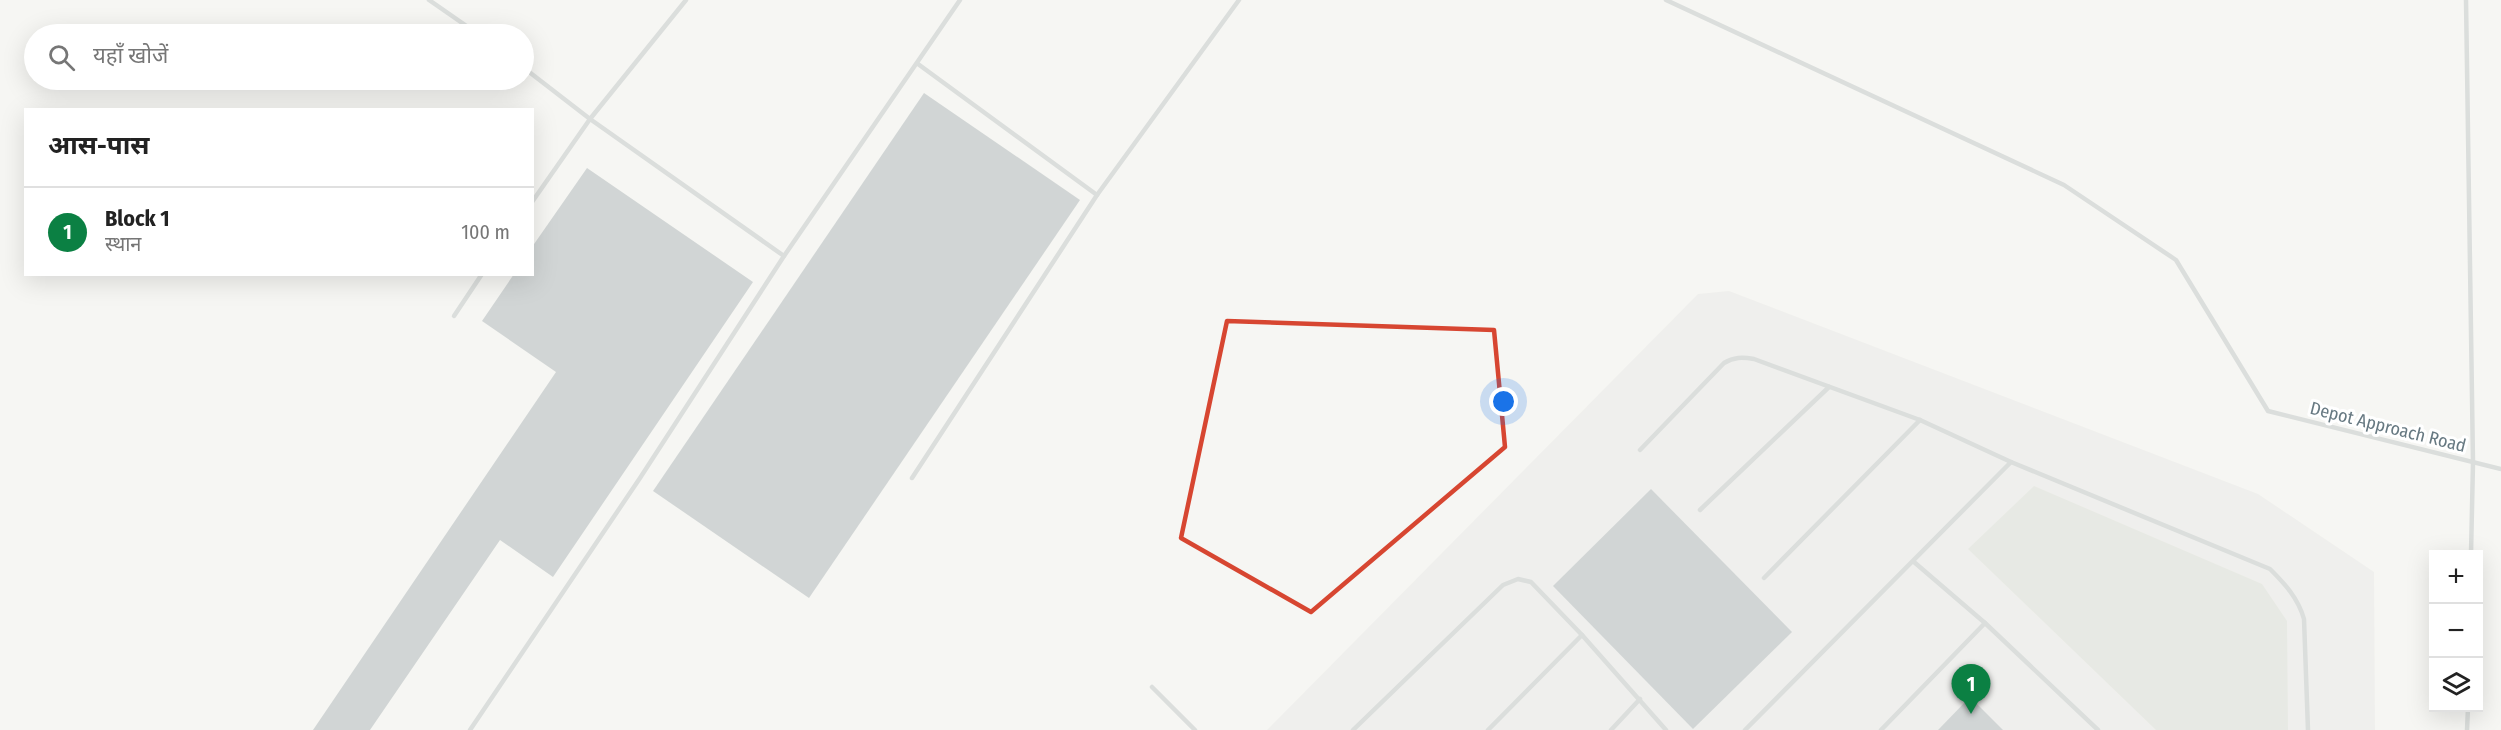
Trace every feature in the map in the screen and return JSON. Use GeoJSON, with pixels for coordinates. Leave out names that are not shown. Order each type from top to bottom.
{"type":"FeatureCollection","features":[{"type":"Feature","properties":{"kind":"lane"},"geometry":{"type":"LineString","coordinates":[[429,0],[464,24]]}},
{"type":"Feature","properties":{"kind":"lane"},"geometry":{"type":"LineString","coordinates":[[534,199],[590,119],[686,0]]}},
{"type":"Feature","properties":{"kind":"lane"},"geometry":{"type":"LineString","coordinates":[[470,730],[633,488],[784,256],[960,0]]}},
{"type":"Feature","properties":{"kind":"lane"},"geometry":{"type":"LineString","coordinates":[[912,478],[1097,195],[1239,0]]}},
{"type":"Feature","properties":{"kind":"lane","name":"Depot Approach Road"},"geometry":{"type":"LineString","coordinates":[[1666,0],[2064,184],[2176,260],[2268,411],[2501,469]]}},
{"type":"Feature","properties":{"kind":"lane"},"geometry":{"type":"LineString","coordinates":[[2466,0],[2473,463],[2471,550]]}},
{"type":"Feature","properties":{"kind":"lane"},"geometry":{"type":"LineString","coordinates":[[918,64],[1097,195]]}},
{"type":"Feature","properties":{"kind":"lane"},"geometry":{"type":"LineString","coordinates":[[534,76],[590,119],[784,256]]}},
{"type":"Feature","properties":{"kind":"lane"},"geometry":{"type":"LineString","coordinates":[[454,315],[481,276]]}},
{"type":"Feature","properties":{"kind":"lane"},"geometry":{"type":"LineString","coordinates":[[1641,450],[1724,363],[1732,358],[1754,358],[1920,420],[2011,462],[2270,569],[2288,587],[2301,608],[2304,619],[2308,730]]}},
{"type":"Feature","properties":{"kind":"lane"},"geometry":{"type":"LineString","coordinates":[[1700,510],[1829,387]]}},
{"type":"Feature","properties":{"kind":"lane"},"geometry":{"type":"LineString","coordinates":[[1764,578],[1920,420]]}},
{"type":"Feature","properties":{"kind":"lane"},"geometry":{"type":"LineString","coordinates":[[1745,730],[2011,462]]}},
{"type":"Feature","properties":{"kind":"lane"},"geometry":{"type":"LineString","coordinates":[[1914,562],[1985,623],[2098,730]]}},
{"type":"Feature","properties":{"kind":"lane"},"geometry":{"type":"LineString","coordinates":[[1353,730],[1510,580],[1531,582],[1582,635],[1666,730]]}},
{"type":"Feature","properties":{"kind":"lane"},"geometry":{"type":"LineString","coordinates":[[1881,730],[1985,623]]}},
{"type":"Feature","properties":{"kind":"lane"},"geometry":{"type":"LineString","coordinates":[[1488,730],[1582,635]]}},
{"type":"Feature","properties":{"kind":"lane"},"geometry":{"type":"LineString","coordinates":[[1152,687],[1195,730]]}},
{"type":"Feature","properties":{"kind":"lane"},"geometry":{"type":"LineString","coordinates":[[1611,730],[1640,699]]}},
{"type":"Feature","properties":{"kind":"lane"},"geometry":{"type":"LineString","coordinates":[[2467,730],[2468,712]]}},
{"type":"Feature","properties":{"kind":"highlighted area"},"geometry":{"type":"Polygon","coordinates":[[[1227,321],[1494,330],[1505,447],[1311,612],[1181,538],[1227,321]]]}},
{"type":"Feature","properties":{"kind":"shaded area"},"geometry":{"type":"Polygon","coordinates":[[[1729,291],[2258,494],[2374,572],[2375,730],[1267,730],[1698,294],[1729,291]]]}},
{"type":"Feature","properties":{"kind":"shaded area"},"geometry":{"type":"Polygon","coordinates":[[[2034,486],[2262,584],[2287,621],[2288,730],[2156,730],[1968,549],[2034,486]]]}},
{"type":"Feature","properties":{"kind":"building"},"geometry":{"type":"Polygon","coordinates":[[[924,93],[1080,200],[809,598],[653,491],[924,93]]]}},
{"type":"Feature","properties":{"kind":"building"},"geometry":{"type":"Polygon","coordinates":[[[587,168],[753,282],[553,577],[500,540],[370,730],[313,730],[556,372],[482,321],[513,276],[534,276],[534,244],[587,168]]]}},
{"type":"Feature","properties":{"kind":"building"},"geometry":{"type":"Polygon","coordinates":[[[1651,489],[1792,632],[1693,729],[1553,586],[1651,489]]]}},
{"type":"Feature","properties":{"kind":"building"},"geometry":{"type":"Polygon","coordinates":[[[1970,697],[2003,730],[1938,730],[1970,697]]]}},
{"type":"Feature","properties":{"kind":"place","name":"Block 1"},"geometry":{"type":"Point","coordinates":[1971,714]}}]}
